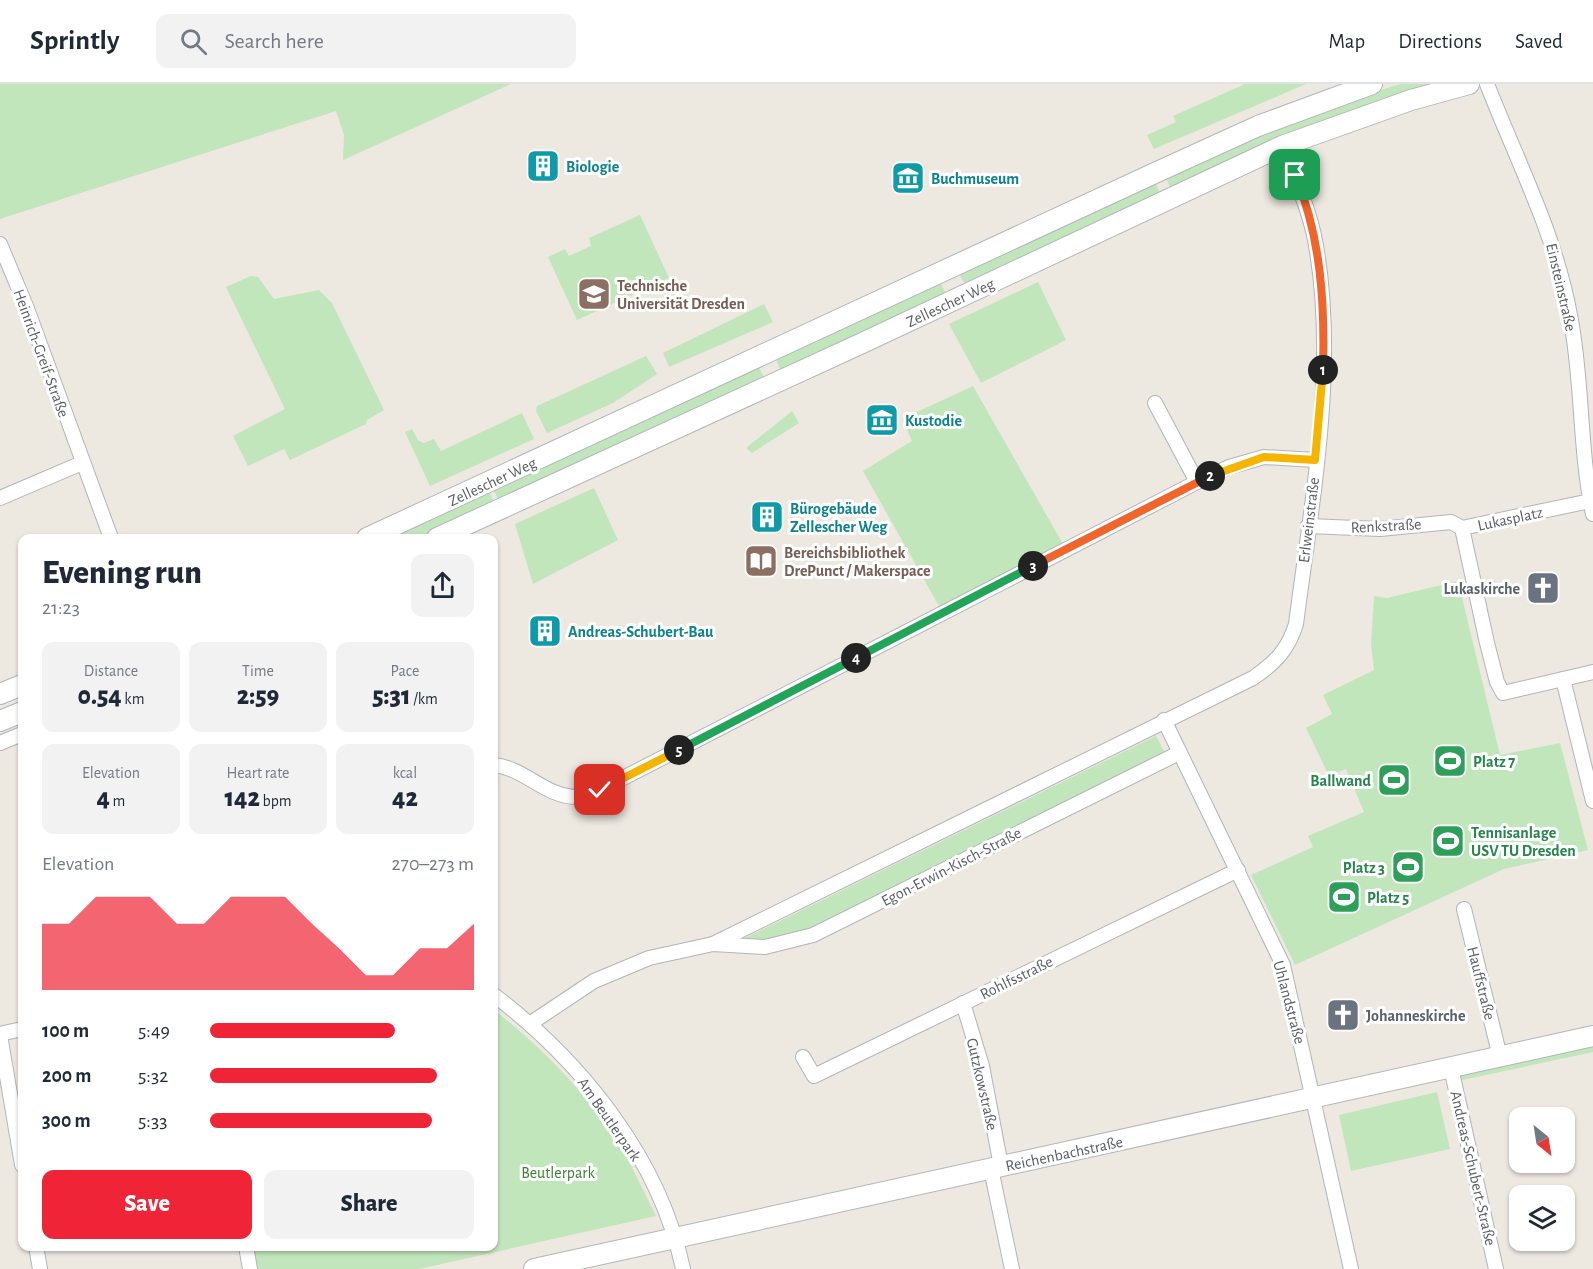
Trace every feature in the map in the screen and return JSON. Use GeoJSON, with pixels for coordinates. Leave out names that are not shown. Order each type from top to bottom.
{"type":"FeatureCollection","features":[{"type":"Feature","properties":{"kind":"main road","name":"Zellescher Weg"},"geometry":{"type":"LineString","coordinates":[[377,534],[1258,126],[1372,84]]}},
{"type":"Feature","properties":{"kind":"main road","name":"Zellescher Weg"},"geometry":{"type":"LineString","coordinates":[[446,534],[847,350],[1282,146],[1411,100],[1469,84]]}},
{"type":"Feature","properties":{"kind":"main road"},"geometry":{"type":"LineString","coordinates":[[0,694],[18,687]]}},
{"type":"Feature","properties":{"kind":"main road"},"geometry":{"type":"LineString","coordinates":[[0,721],[18,714]]}},
{"type":"Feature","properties":{"kind":"main road","name":"Reichenbachstraße"},"geometry":{"type":"LineString","coordinates":[[534,1269],[1593,1036]]}},
{"type":"Feature","properties":{"kind":"street","name":"Einsteinstraße"},"geometry":{"type":"LineString","coordinates":[[1487,84],[1533,194],[1562,275],[1577,354],[1592,508]]}},
{"type":"Feature","properties":{"kind":"street","name":"Erlweinstraße"},"geometry":{"type":"LineString","coordinates":[[1164,720],[1253,678],[1281,657],[1296,624],[1315,460],[1323,354],[1319,265],[1305,201],[1282,146]]}},
{"type":"Feature","properties":{"kind":"street","name":"Heinrich-Greif-Straße"},"geometry":{"type":"LineString","coordinates":[[0,244],[26,306],[109,534]]}},
{"type":"Feature","properties":{"kind":"street"},"geometry":{"type":"LineString","coordinates":[[1155,403],[1197,482]]}},
{"type":"Feature","properties":{"kind":"street"},"geometry":{"type":"LineString","coordinates":[[498,766],[521,772],[550,791],[578,797],[600,790],[1229,467],[1264,457],[1315,460]]}},
{"type":"Feature","properties":{"kind":"street"},"geometry":{"type":"LineString","coordinates":[[0,498],[82,463]]}},
{"type":"Feature","properties":{"kind":"street","name":"Lukasplatz"},"geometry":{"type":"LineString","coordinates":[[1592,508],[1462,528],[1487,644],[1497,682],[1503,693],[1593,672]]}},
{"type":"Feature","properties":{"kind":"street","name":"Renkstraße"},"geometry":{"type":"LineString","coordinates":[[1308,526],[1380,529],[1451,522],[1462,528]]}},
{"type":"Feature","properties":{"kind":"street"},"geometry":{"type":"LineString","coordinates":[[1563,679],[1593,801]]}},
{"type":"Feature","properties":{"kind":"street","name":"Uhlandstraße"},"geometry":{"type":"LineString","coordinates":[[1164,720],[1283,964],[1351,1269]]}},
{"type":"Feature","properties":{"kind":"street","name":"Egon-Erwin-Kisch-Straße"},"geometry":{"type":"LineString","coordinates":[[531,1023],[594,981],[649,958],[714,944],[1164,720]]}},
{"type":"Feature","properties":{"kind":"street"},"geometry":{"type":"LineString","coordinates":[[0,743],[18,736]]}},
{"type":"Feature","properties":{"kind":"street","name":"Egon-Erwin-Kisch-Straße"},"geometry":{"type":"LineString","coordinates":[[714,944],[765,947],[813,935],[1179,753]]}},
{"type":"Feature","properties":{"kind":"street","name":"Rohlfsstraße"},"geometry":{"type":"LineString","coordinates":[[803,1057],[814,1076],[1238,870]]}},
{"type":"Feature","properties":{"kind":"street","name":"Hauffstraße"},"geometry":{"type":"LineString","coordinates":[[1464,909],[1500,1057]]}},
{"type":"Feature","properties":{"kind":"street","name":"Am Beutlerpark"},"geometry":{"type":"LineString","coordinates":[[498,998],[531,1023],[594,1091],[641,1161],[669,1215],[683,1269]]}},
{"type":"Feature","properties":{"kind":"street","name":"Gutzkowstraße"},"geometry":{"type":"LineString","coordinates":[[963,1003],[982,1066],[1012,1269]]}},
{"type":"Feature","properties":{"kind":"street"},"geometry":{"type":"LineString","coordinates":[[18,1030],[0,1034],[18,1142]]}},
{"type":"Feature","properties":{"kind":"street","name":"Andreas-Schubert-Straße"},"geometry":{"type":"LineString","coordinates":[[1451,1068],[1497,1269]]}},
{"type":"Feature","properties":{"kind":"street"},"geometry":{"type":"LineString","coordinates":[[37,1251],[40,1269]]}},
{"type":"Feature","properties":{"kind":"street"},"geometry":{"type":"LineString","coordinates":[[247,1251],[250,1269]]}},
{"type":"Feature","properties":{"kind":"green space"},"geometry":{"type":"Polygon","coordinates":[[[0,84],[511,84],[343,160],[344,135],[336,111],[0,219],[0,84]]]}},
{"type":"Feature","properties":{"kind":"green space"},"geometry":{"type":"Polygon","coordinates":[[[1245,84],[1306,84],[1154,149],[1147,135],[1176,122],[1173,116],[1245,84]]]}},
{"type":"Feature","properties":{"kind":"green space"},"geometry":{"type":"Polygon","coordinates":[[[1400,84],[1441,84],[1171,190],[1166,177],[1281,127],[1400,84]]]}},
{"type":"Feature","properties":{"kind":"green space"},"geometry":{"type":"Polygon","coordinates":[[[1155,182],[1161,195],[966,286],[959,274],[1155,182]]]}},
{"type":"Feature","properties":{"kind":"green space"},"geometry":{"type":"Polygon","coordinates":[[[640,215],[669,278],[577,320],[548,257],[565,249],[569,256],[591,246],[589,238],[640,215]]]}},
{"type":"Feature","properties":{"kind":"green space"},"geometry":{"type":"Polygon","coordinates":[[[251,276],[258,277],[274,299],[319,290],[332,303],[384,410],[367,420],[366,424],[290,460],[284,449],[248,466],[233,436],[285,409],[226,287],[251,276]]]}},
{"type":"Feature","properties":{"kind":"green space"},"geometry":{"type":"Polygon","coordinates":[[[1038,282],[1066,340],[981,383],[949,324],[1038,282]]]}},
{"type":"Feature","properties":{"kind":"green space"},"geometry":{"type":"Polygon","coordinates":[[[941,284],[946,294],[781,372],[776,359],[941,284]]]}},
{"type":"Feature","properties":{"kind":"green space"},"geometry":{"type":"Polygon","coordinates":[[[764,304],[773,322],[669,367],[663,353],[764,304]]]}},
{"type":"Feature","properties":{"kind":"green space"},"geometry":{"type":"Polygon","coordinates":[[[646,356],[657,374],[613,403],[547,433],[536,411],[537,406],[646,356]]]}},
{"type":"Feature","properties":{"kind":"green space"},"geometry":{"type":"Polygon","coordinates":[[[759,367],[765,380],[499,501],[493,489],[759,367]]]}},
{"type":"Feature","properties":{"kind":"green space"},"geometry":{"type":"Polygon","coordinates":[[[973,386],[1063,544],[940,608],[863,471],[912,441],[902,419],[973,386]]]}},
{"type":"Feature","properties":{"kind":"green space"},"geometry":{"type":"Polygon","coordinates":[[[792,411],[799,423],[752,453],[746,448],[792,411]]]}},
{"type":"Feature","properties":{"kind":"green space"},"geometry":{"type":"Polygon","coordinates":[[[522,413],[534,439],[430,486],[405,432],[412,429],[418,440],[424,443],[434,439],[441,451],[522,413]]]}},
{"type":"Feature","properties":{"kind":"green space"},"geometry":{"type":"Polygon","coordinates":[[[594,488],[618,540],[533,584],[515,524],[594,488]]]}},
{"type":"Feature","properties":{"kind":"green space"},"geometry":{"type":"Polygon","coordinates":[[[489,491],[494,503],[426,534],[395,534],[489,491]]]}},
{"type":"Feature","properties":{"kind":"green space","name":"Tennisanlage USV TU Dresden"},"geometry":{"type":"Polygon","coordinates":[[[1458,581],[1500,755],[1560,743],[1588,850],[1504,869],[1295,965],[1251,875],[1313,847],[1308,836],[1364,812],[1346,769],[1329,776],[1306,728],[1332,714],[1323,695],[1374,670],[1371,645],[1374,596],[1387,598],[1458,581]]]}},
{"type":"Feature","properties":{"kind":"green space"},"geometry":{"type":"Polygon","coordinates":[[[1156,736],[1165,753],[815,928],[768,943],[741,940],[1156,736]]]}},
{"type":"Feature","properties":{"kind":"green space","name":"Beutlerpark"},"geometry":{"type":"Polygon","coordinates":[[[498,1013],[548,1057],[596,1111],[623,1151],[656,1216],[419,1269],[257,1269],[253,1251],[498,1251],[498,1013]]]}},
{"type":"Feature","properties":{"kind":"green space"},"geometry":{"type":"Polygon","coordinates":[[[1593,1046],[1593,1052],[1458,1081],[1457,1076],[1593,1046]]]}},
{"type":"Feature","properties":{"kind":"green space"},"geometry":{"type":"Polygon","coordinates":[[[1437,1092],[1450,1149],[1351,1171],[1339,1115],[1437,1092]]]}},
{"type":"Feature","properties":{"kind":"place","name":"Biologie"},"geometry":{"type":"Point","coordinates":[543,166]}},
{"type":"Feature","properties":{"kind":"place","name":"Buchmuseum"},"geometry":{"type":"Point","coordinates":[908,178]}},
{"type":"Feature","properties":{"kind":"place","name":"Technische Universität Dresden"},"geometry":{"type":"Point","coordinates":[594,294]}},
{"type":"Feature","properties":{"kind":"place","name":"Kustodie"},"geometry":{"type":"Point","coordinates":[882,420]}},
{"type":"Feature","properties":{"kind":"place","name":"Bürogebäude Zellescher Weg"},"geometry":{"type":"Point","coordinates":[767,517]}},
{"type":"Feature","properties":{"kind":"place","name":"Bereichsbibliothek DrePunct / Makerspace"},"geometry":{"type":"Point","coordinates":[761,561]}},
{"type":"Feature","properties":{"kind":"place","name":"Lukaskirche"},"geometry":{"type":"Point","coordinates":[1543,588]}},
{"type":"Feature","properties":{"kind":"place","name":"Andreas-Schubert-Bau"},"geometry":{"type":"Point","coordinates":[545,631]}},
{"type":"Feature","properties":{"kind":"place","name":"Platz 7"},"geometry":{"type":"Point","coordinates":[1450,761]}},
{"type":"Feature","properties":{"kind":"place","name":"Ballwand"},"geometry":{"type":"Point","coordinates":[1394,780]}},
{"type":"Feature","properties":{"kind":"place","name":"Tennisanlage USV TU Dresden"},"geometry":{"type":"Point","coordinates":[1448,841]}},
{"type":"Feature","properties":{"kind":"place","name":"Platz 3"},"geometry":{"type":"Point","coordinates":[1408,867]}},
{"type":"Feature","properties":{"kind":"place","name":"Platz 5"},"geometry":{"type":"Point","coordinates":[1344,897]}},
{"type":"Feature","properties":{"kind":"place","name":"Johanneskirche"},"geometry":{"type":"Point","coordinates":[1343,1015]}},
{"type":"Feature","properties":{"kind":"route"},"geometry":{"type":"LineString","coordinates":[[600,790],[1229,467],[1264,457],[1315,460],[1322,389],[1321,289],[1314,236],[1305,201],[1295,175]]}}]}
